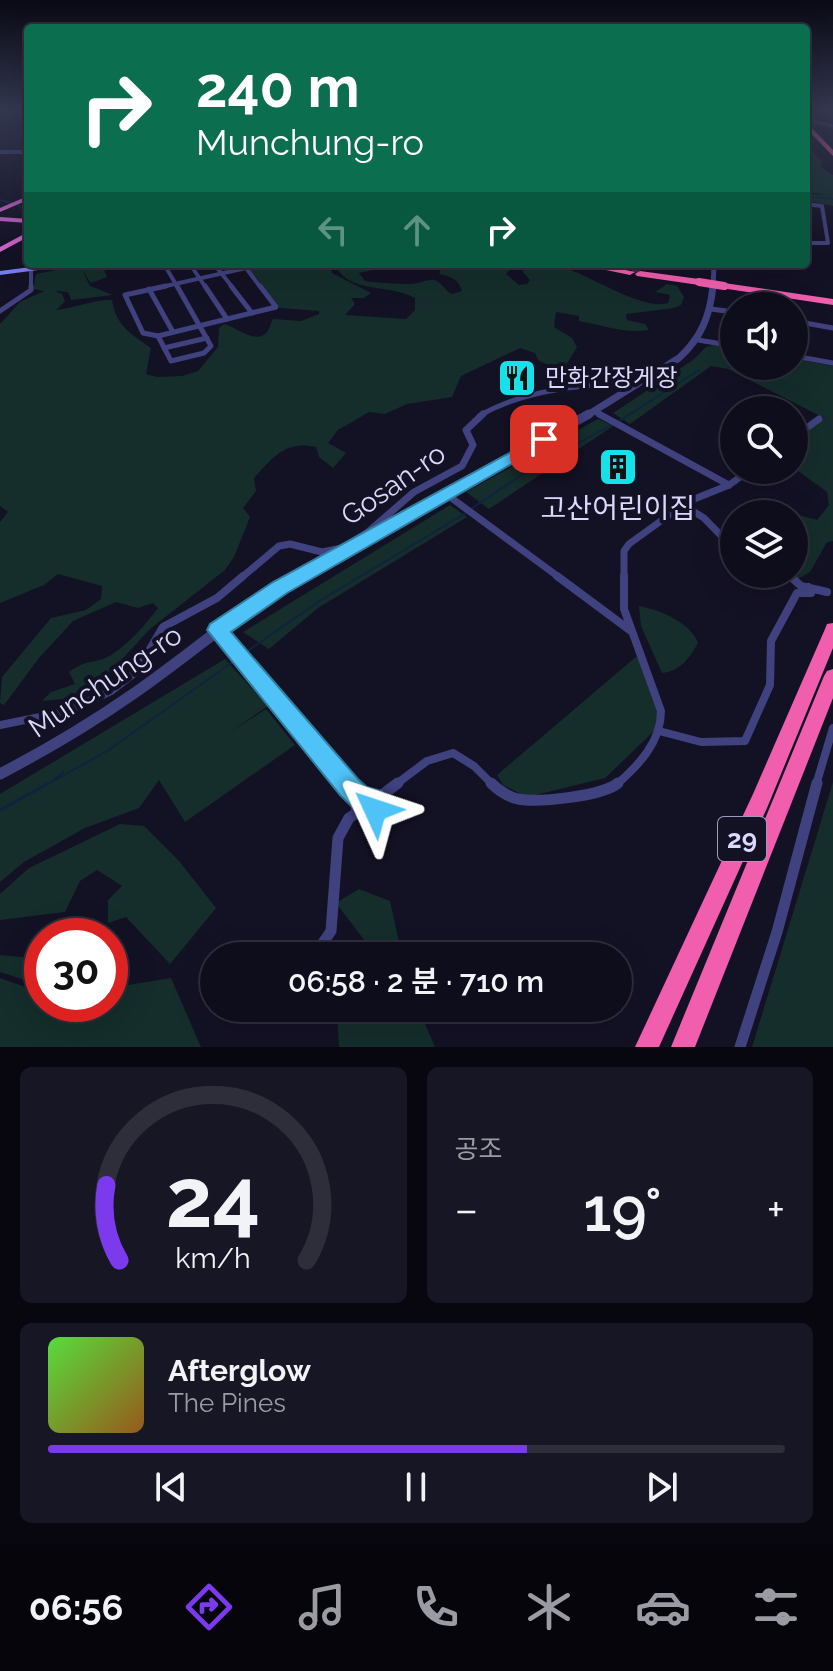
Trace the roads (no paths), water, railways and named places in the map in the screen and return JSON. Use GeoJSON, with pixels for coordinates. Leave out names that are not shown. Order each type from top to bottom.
{"type":"FeatureCollection","features":[{"type":"Feature","properties":{"kind":"highway"},"geometry":{"type":"LineString","coordinates":[[2,208],[23,199]]}},
{"type":"Feature","properties":{"kind":"highway"},"geometry":{"type":"LineString","coordinates":[[0,219],[24,222]]}},
{"type":"Feature","properties":{"kind":"highway"},"geometry":{"type":"LineString","coordinates":[[0,252],[24,237]]}},
{"type":"Feature","properties":{"kind":"highway"},"geometry":{"type":"LineString","coordinates":[[606,268],[833,301]]}},
{"type":"Feature","properties":{"kind":"highway"},"geometry":{"type":"LineString","coordinates":[[621,268],[636,271]]}},
{"type":"Feature","properties":{"kind":"highway"},"geometry":{"type":"LineString","coordinates":[[724,284],[833,301]]}},
{"type":"Feature","properties":{"kind":"highway","name":"29"},"geometry":{"type":"LineString","coordinates":[[647,1047],[760,801],[833,629]]}},
{"type":"Feature","properties":{"kind":"highway","name":"29"},"geometry":{"type":"LineString","coordinates":[[683,1047],[833,676]]}},
{"type":"Feature","properties":{"kind":"main road"},"geometry":{"type":"LineString","coordinates":[[0,273],[26,268]]}},
{"type":"Feature","properties":{"kind":"street"},"geometry":{"type":"LineString","coordinates":[[810,204],[822,206],[828,243],[810,243]]}},
{"type":"Feature","properties":{"kind":"street"},"geometry":{"type":"LineString","coordinates":[[0,311],[31,290],[31,268]]}},
{"type":"Feature","properties":{"kind":"street"},"geometry":{"type":"LineString","coordinates":[[158,336],[171,361],[204,353],[211,346],[166,268]]}},
{"type":"Feature","properties":{"kind":"street"},"geometry":{"type":"LineString","coordinates":[[193,268],[227,319]]}},
{"type":"Feature","properties":{"kind":"street"},"geometry":{"type":"LineString","coordinates":[[218,268],[252,313]]}},
{"type":"Feature","properties":{"kind":"street"},"geometry":{"type":"LineString","coordinates":[[238,268],[125,295],[143,333],[158,336],[276,307],[247,268]]}},
{"type":"Feature","properties":{"kind":"street","name":"Munchung-ro"},"geometry":{"type":"LineString","coordinates":[[0,774],[48,749],[133,694],[280,587],[598,414],[679,358],[698,340],[711,309],[714,268]]}},
{"type":"Feature","properties":{"kind":"street"},"geometry":{"type":"LineString","coordinates":[[149,289],[173,332]]}},
{"type":"Feature","properties":{"kind":"street"},"geometry":{"type":"LineString","coordinates":[[711,309],[720,310]]}},
{"type":"Feature","properties":{"kind":"street"},"geometry":{"type":"LineString","coordinates":[[808,324],[833,328]]}},
{"type":"Feature","properties":{"kind":"street"},"geometry":{"type":"LineString","coordinates":[[164,348],[207,338]]}},
{"type":"Feature","properties":{"kind":"street"},"geometry":{"type":"LineString","coordinates":[[698,340],[720,343]]}},
{"type":"Feature","properties":{"kind":"street"},"geometry":{"type":"LineString","coordinates":[[808,359],[833,363]]}},
{"type":"Feature","properties":{"kind":"street","name":"Gosan-ro"},"geometry":{"type":"LineString","coordinates":[[0,725],[65,712],[102,696],[137,671],[163,627],[217,598],[237,578],[265,560],[279,546],[290,544],[333,551],[368,532],[414,492],[462,466],[473,445],[466,430],[479,414],[534,394],[587,385],[642,382]]}},
{"type":"Feature","properties":{"kind":"street"},"geometry":{"type":"LineString","coordinates":[[598,414],[729,485]]}},
{"type":"Feature","properties":{"kind":"street"},"geometry":{"type":"LineString","coordinates":[[808,427],[819,419]]}},
{"type":"Feature","properties":{"kind":"street"},"geometry":{"type":"LineString","coordinates":[[374,801],[427,761],[453,753],[474,766],[502,794],[521,800],[600,793],[612,788],[632,771],[659,731],[661,711],[624,609],[624,551],[629,544],[683,505],[729,485]]}},
{"type":"Feature","properties":{"kind":"street"},"geometry":{"type":"LineString","coordinates":[[446,494],[632,631]]}},
{"type":"Feature","properties":{"kind":"street"},"geometry":{"type":"LineString","coordinates":[[683,505],[704,518],[720,535]]}},
{"type":"Feature","properties":{"kind":"street"},"geometry":{"type":"LineString","coordinates":[[659,731],[687,741],[723,744],[745,741],[770,685],[771,641],[797,593],[811,593],[808,587]]}},
{"type":"Feature","properties":{"kind":"street"},"geometry":{"type":"LineString","coordinates":[[808,587],[827,592]]}},
{"type":"Feature","properties":{"kind":"street"},"geometry":{"type":"LineString","coordinates":[[217,630],[361,799]]}},
{"type":"Feature","properties":{"kind":"street"},"geometry":{"type":"LineString","coordinates":[[740,1047],[777,932],[833,728]]}},
{"type":"Feature","properties":{"kind":"street"},"geometry":{"type":"LineString","coordinates":[[370,797],[374,801],[375,808],[370,814],[358,812],[357,804],[361,799],[370,797]]}},
{"type":"Feature","properties":{"kind":"street"},"geometry":{"type":"LineString","coordinates":[[321,942],[331,931],[338,838],[349,818],[358,812]]}},
{"type":"Feature","properties":{"kind":"waterway"},"geometry":{"type":"LineString","coordinates":[[810,196],[833,199]]}},
{"type":"Feature","properties":{"kind":"waterway"},"geometry":{"type":"LineString","coordinates":[[0,200],[11,203]]}},
{"type":"Feature","properties":{"kind":"waterway"},"geometry":{"type":"LineString","coordinates":[[17,204],[24,210]]}},
{"type":"Feature","properties":{"kind":"waterway"},"geometry":{"type":"LineString","coordinates":[[619,421],[699,370]]}},
{"type":"Feature","properties":{"kind":"waterway"},"geometry":{"type":"LineString","coordinates":[[471,509],[523,474],[613,424]]}},
{"type":"Feature","properties":{"kind":"waterway"},"geometry":{"type":"LineString","coordinates":[[242,655],[321,600],[466,513]]}},
{"type":"Feature","properties":{"kind":"waterway"},"geometry":{"type":"LineString","coordinates":[[50,783],[107,751],[237,659]]}},
{"type":"Feature","properties":{"kind":"waterway"},"geometry":{"type":"LineString","coordinates":[[55,779],[63,772]]}},
{"type":"Feature","properties":{"kind":"waterway"},"geometry":{"type":"LineString","coordinates":[[0,810],[49,783],[46,785]]}},
{"type":"Feature","properties":{"kind":"tunnel"},"geometry":{"type":"LineString","coordinates":[[632,268],[642,270]]}},
{"type":"Feature","properties":{"kind":"place","name":"만화간장게장"},"geometry":{"type":"Point","coordinates":[517,378]}},
{"type":"Feature","properties":{"kind":"place","name":"고산어린이집"},"geometry":{"type":"Point","coordinates":[618,467]}}]}
